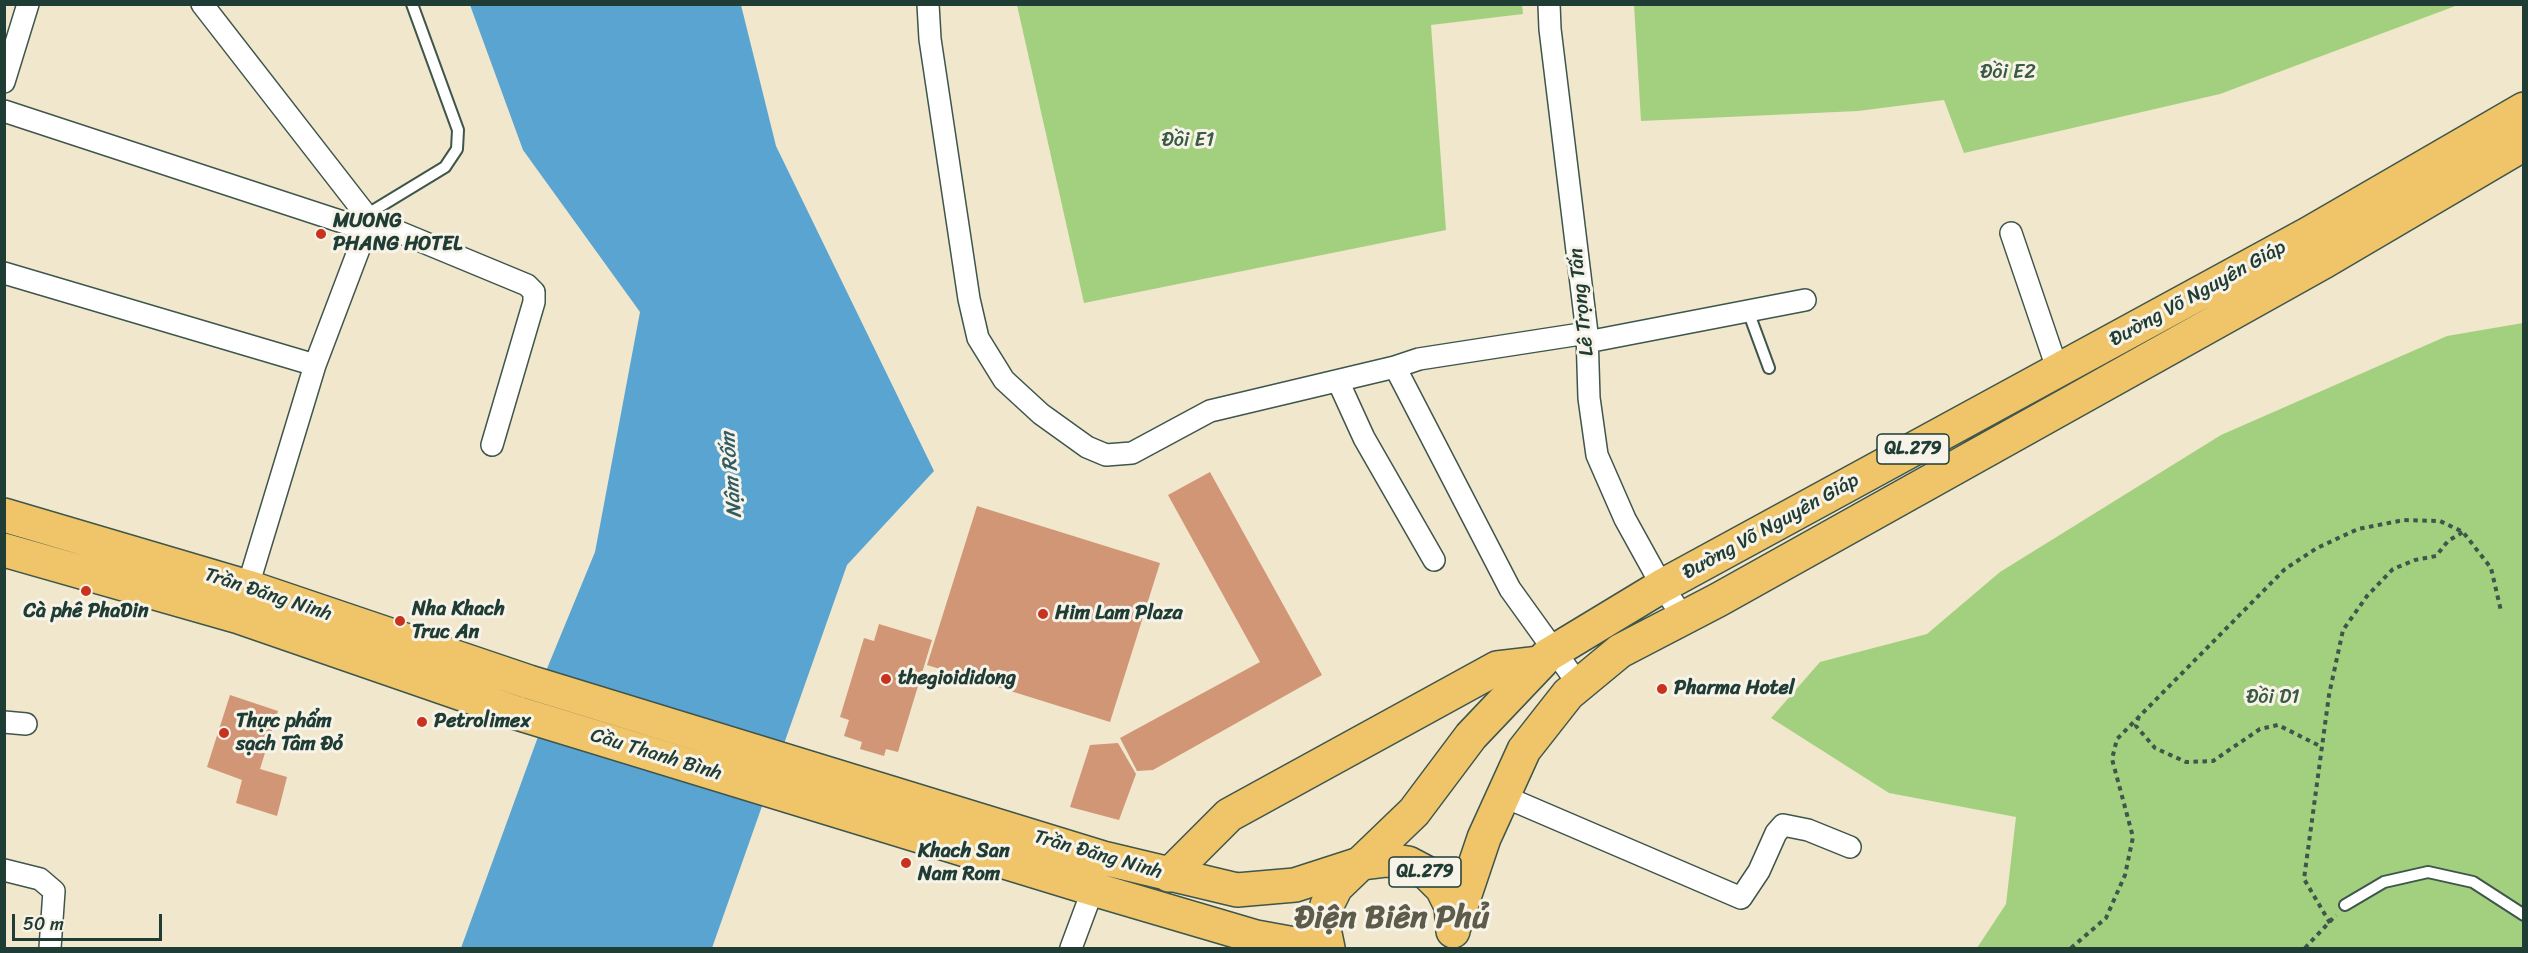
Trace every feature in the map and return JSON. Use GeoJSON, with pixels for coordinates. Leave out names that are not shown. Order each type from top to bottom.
{"type":"FeatureCollection","features":[{"type":"Feature","properties":{"kind":"main road","name":"Đường Võ Nguyên Giáp"},"geometry":{"type":"LineString","coordinates":[[1452,938],[1484,838],[1524,750],[1568,694],[1620,651],[1684,618],[2316,248],[2523,109]]}},
{"type":"Feature","properties":{"kind":"main road","name":"Đường Võ Nguyên Giáp"},"geometry":{"type":"LineString","coordinates":[[1363,863],[1414,812],[1471,736],[1547,657],[1662,586],[2058,371],[2316,248],[2523,144]]}},
{"type":"Feature","properties":{"kind":"main road","name":"Trần Đăng Ninh"},"geometry":{"type":"LineString","coordinates":[[4,515],[243,602],[517,713]]}},
{"type":"Feature","properties":{"kind":"main road","name":"Trần Đăng Ninh"},"geometry":{"type":"LineString","coordinates":[[4,550],[243,602],[529,682]]}},
{"type":"Feature","properties":{"kind":"main road"},"geometry":{"type":"LineString","coordinates":[[1168,875],[1229,815],[1497,668],[1547,657]]}},
{"type":"Feature","properties":{"kind":"main road","name":"Cầu Thanh Bình"},"geometry":{"type":"LineString","coordinates":[[529,682],[802,766]]}},
{"type":"Feature","properties":{"kind":"main road","name":"Cầu Thanh Bình"},"geometry":{"type":"LineString","coordinates":[[517,713],[795,798]]}},
{"type":"Feature","properties":{"kind":"main road","name":"Trần Đăng Ninh"},"geometry":{"type":"LineString","coordinates":[[802,766],[1103,858],[1237,890],[1295,885],[1363,863]]}},
{"type":"Feature","properties":{"kind":"main road","name":"Trần Đăng Ninh"},"geometry":{"type":"LineString","coordinates":[[795,798],[1256,937],[1300,945],[1327,946]]}},
{"type":"Feature","properties":{"kind":"main road"},"geometry":{"type":"LineString","coordinates":[[1093,889],[1103,858]]}},
{"type":"Feature","properties":{"kind":"main road","name":"QL.279"},"geometry":{"type":"LineString","coordinates":[[1327,946],[1323,924],[1327,905],[1336,887],[1363,863],[1387,860],[1408,863],[1427,873],[1442,888],[1451,906],[1452,938]]}},
{"type":"Feature","properties":{"kind":"street"},"geometry":{"type":"LineString","coordinates":[[4,82],[28,4]]}},
{"type":"Feature","properties":{"kind":"street"},"geometry":{"type":"LineString","coordinates":[[202,4],[368,222]]}},
{"type":"Feature","properties":{"kind":"street"},"geometry":{"type":"LineString","coordinates":[[928,4],[930,39],[969,299],[978,338],[1004,380],[1011,387],[1041,414],[1078,441],[1106,455],[1132,453],[1210,411],[1395,367],[1419,359],[1587,338],[1806,300]]}},
{"type":"Feature","properties":{"kind":"street","name":"Lê Trọng Tấn"},"geometry":{"type":"LineString","coordinates":[[1549,4],[1550,29],[1587,338],[1589,398],[1597,455],[1625,519],[1662,586],[1684,618]]}},
{"type":"Feature","properties":{"kind":"street"},"geometry":{"type":"LineString","coordinates":[[4,111],[368,222],[527,285],[534,292],[534,302],[492,445]]}},
{"type":"Feature","properties":{"kind":"street"},"geometry":{"type":"LineString","coordinates":[[243,602],[315,365],[368,222]]}},
{"type":"Feature","properties":{"kind":"street"},"geometry":{"type":"LineString","coordinates":[[2011,233],[2058,371]]}},
{"type":"Feature","properties":{"kind":"street"},"geometry":{"type":"LineString","coordinates":[[4,273],[315,365]]}},
{"type":"Feature","properties":{"kind":"street"},"geometry":{"type":"LineString","coordinates":[[1395,367],[1547,657],[1580,685]]}},
{"type":"Feature","properties":{"kind":"street"},"geometry":{"type":"LineString","coordinates":[[1338,381],[1364,438],[1434,560]]}},
{"type":"Feature","properties":{"kind":"street"},"geometry":{"type":"LineString","coordinates":[[4,722],[26,724]]}},
{"type":"Feature","properties":{"kind":"street"},"geometry":{"type":"LineString","coordinates":[[1503,796],[1741,898],[1759,871],[1776,833],[1783,825],[1808,830],[1850,847]]}},
{"type":"Feature","properties":{"kind":"street"},"geometry":{"type":"LineString","coordinates":[[4,870],[40,879],[54,891],[50,948]]}},
{"type":"Feature","properties":{"kind":"street"},"geometry":{"type":"LineString","coordinates":[[1071,948],[1093,889]]}},
{"type":"Feature","properties":{"kind":"lane"},"geometry":{"type":"LineString","coordinates":[[368,222],[445,167],[457,149],[458,130],[412,4]]}},
{"type":"Feature","properties":{"kind":"lane"},"geometry":{"type":"LineString","coordinates":[[1748,311],[1770,368]]}},
{"type":"Feature","properties":{"kind":"lane"},"geometry":{"type":"LineString","coordinates":[[2345,905],[2384,882],[2428,872],[2473,882],[2523,915]]}},
{"type":"Feature","properties":{"kind":"path"},"geometry":{"type":"LineString","coordinates":[[2072,948],[2106,918],[2125,875],[2133,837],[2112,759],[2116,739],[2285,569],[2317,548],[2358,529],[2404,520],[2440,520],[2463,532],[2492,568],[2501,611]]}},
{"type":"Feature","properties":{"kind":"path"},"geometry":{"type":"LineString","coordinates":[[2330,923],[2304,879],[2329,695],[2343,630],[2367,596],[2393,568],[2436,556],[2448,541],[2463,532]]}},
{"type":"Feature","properties":{"kind":"path"},"geometry":{"type":"LineString","coordinates":[[2139,717],[2136,726],[2155,748],[2186,762],[2213,761],[2260,729],[2278,725],[2322,747]]}},
{"type":"Feature","properties":{"kind":"path"},"geometry":{"type":"LineString","coordinates":[[2304,948],[2345,905]]}},
{"type":"Feature","properties":{"kind":"green space","name":"Đồi E1"},"geometry":{"type":"Polygon","coordinates":[[[1522,4],[1523,14],[1431,25],[1446,230],[1084,303],[1017,5],[1522,4]]]}},
{"type":"Feature","properties":{"kind":"green space","name":"Đồi E2"},"geometry":{"type":"Polygon","coordinates":[[[1634,4],[2458,5],[2220,94],[1964,153],[1944,100],[1858,111],[1641,121],[1634,4]]]}},
{"type":"Feature","properties":{"kind":"green space","name":"Đồi D1"},"geometry":{"type":"Polygon","coordinates":[[[2523,323],[2523,948],[1977,948],[2006,904],[2016,817],[1889,793],[1771,718],[1820,662],[1927,634],[2000,572],[2221,435],[2447,336],[2523,323]]]}},
{"type":"Feature","properties":{"kind":"water","name":"Nậm Rốm"},"geometry":{"type":"Polygon","coordinates":[[[470,5],[741,5],[776,146],[934,471],[847,565],[712,948],[461,948],[539,734],[546,671],[595,552],[640,312],[523,150],[470,5]]]}},
{"type":"Feature","properties":{"kind":"building"},"geometry":{"type":"Polygon","coordinates":[[[1210,472],[1322,675],[1153,770],[1137,771],[1120,738],[1260,662],[1168,495],[1210,472]]]}},
{"type":"Feature","properties":{"kind":"building","name":"Him Lam Plaza"},"geometry":{"type":"Polygon","coordinates":[[[977,506],[1160,563],[1110,722],[927,665],[977,506]]]}},
{"type":"Feature","properties":{"kind":"building","name":"thegioididong"},"geometry":{"type":"Polygon","coordinates":[[[879,624],[932,640],[898,752],[886,749],[884,756],[860,749],[862,742],[844,736],[849,720],[840,717],[864,638],[874,641],[879,624]]]}},
{"type":"Feature","properties":{"kind":"building"},"geometry":{"type":"Polygon","coordinates":[[[230,695],[278,711],[260,769],[287,777],[277,816],[236,803],[242,780],[207,767],[230,695]]]}},
{"type":"Feature","properties":{"kind":"building"},"geometry":{"type":"Polygon","coordinates":[[[1118,743],[1136,774],[1119,820],[1070,807],[1090,745],[1118,743]]]}},
{"type":"Feature","properties":{"kind":"place","name":"MUONG PHANG HOTEL"},"geometry":{"type":"Point","coordinates":[321,234]}},
{"type":"Feature","properties":{"kind":"place","name":"Cà phê PhaDin"},"geometry":{"type":"Point","coordinates":[86,591]}},
{"type":"Feature","properties":{"kind":"place","name":"Him Lam Plaza"},"geometry":{"type":"Point","coordinates":[1043,614]}},
{"type":"Feature","properties":{"kind":"place","name":"Nha Khach Truc An"},"geometry":{"type":"Point","coordinates":[400,621]}},
{"type":"Feature","properties":{"kind":"place","name":"thegioididong"},"geometry":{"type":"Point","coordinates":[886,679]}},
{"type":"Feature","properties":{"kind":"place","name":"Pharma Hotel"},"geometry":{"type":"Point","coordinates":[1662,689]}},
{"type":"Feature","properties":{"kind":"place","name":"Petrolimex"},"geometry":{"type":"Point","coordinates":[422,722]}},
{"type":"Feature","properties":{"kind":"place","name":"Thực phẩm sạch Tâm Đỏ"},"geometry":{"type":"Point","coordinates":[224,733]}},
{"type":"Feature","properties":{"kind":"place","name":"Khach San Nam Rom"},"geometry":{"type":"Point","coordinates":[906,863]}},
{"type":"Feature","properties":{"kind":"district","name":"Điện Biên Phủ"},"geometry":{"type":"Point","coordinates":[1392,919]}}]}
